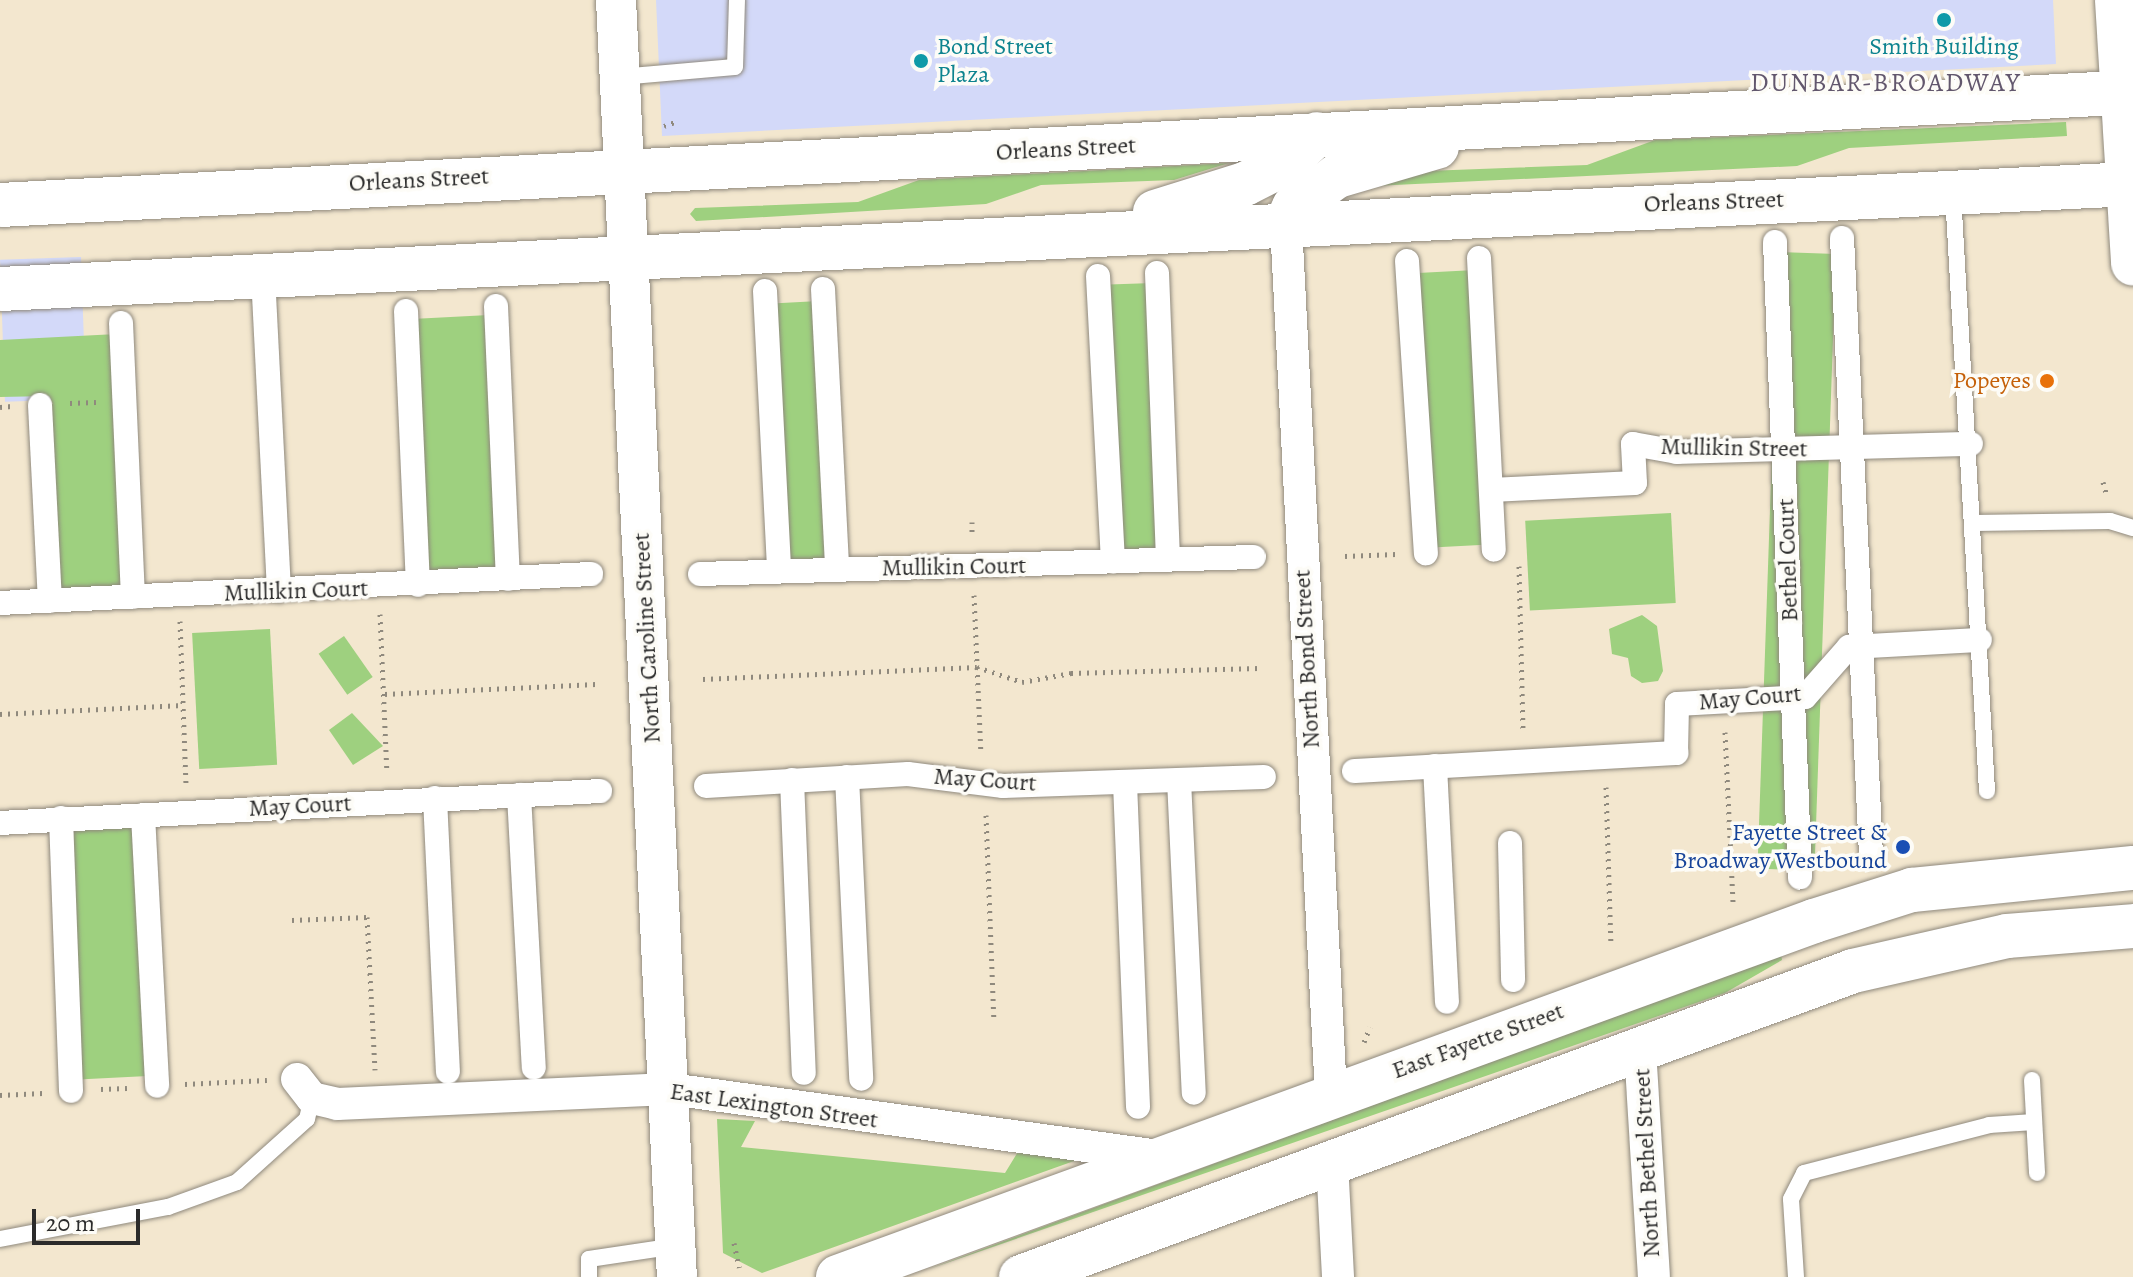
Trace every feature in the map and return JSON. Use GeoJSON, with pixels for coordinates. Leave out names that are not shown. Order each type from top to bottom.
{"type":"FeatureCollection","features":[{"type":"Feature","properties":{"kind":"main road"},"geometry":{"type":"LineString","coordinates":[[2117,0],[2128,92],[2133,264]]}},
{"type":"Feature","properties":{"kind":"main road","name":"Orleans Street"},"geometry":{"type":"LineString","coordinates":[[0,205],[624,169],[2128,92]]}},
{"type":"Feature","properties":{"kind":"main road"},"geometry":{"type":"LineString","coordinates":[[1286,224],[1311,192],[1370,164],[1415,150],[1625,118]]}},
{"type":"Feature","properties":{"kind":"main road"},"geometry":{"type":"LineString","coordinates":[[1007,239],[1194,205],[1286,163],[1317,134]]}},
{"type":"Feature","properties":{"kind":"main road","name":"Orleans Street"},"geometry":{"type":"LineString","coordinates":[[0,289],[2132,184]]}},
{"type":"Feature","properties":{"kind":"main road","name":"East Fayette Street"},"geometry":{"type":"LineString","coordinates":[[838,1277],[1331,1094],[1912,890],[2133,868]]}},
{"type":"Feature","properties":{"kind":"main road"},"geometry":{"type":"LineString","coordinates":[[1023,1277],[1640,1049],[1914,953],[2007,936],[2133,926]]}},
{"type":"Feature","properties":{"kind":"street","name":"North Caroline Street"},"geometry":{"type":"LineString","coordinates":[[616,0],[677,1262]]}},
{"type":"Feature","properties":{"kind":"street","name":"North Bond Street"},"geometry":{"type":"LineString","coordinates":[[1286,224],[1331,1094]]}},
{"type":"Feature","properties":{"kind":"street"},"geometry":{"type":"LineString","coordinates":[[1842,238],[1871,856]]}},
{"type":"Feature","properties":{"kind":"street","name":"Bethel Court"},"geometry":{"type":"LineString","coordinates":[[1775,242],[1800,878]]}},
{"type":"Feature","properties":{"kind":"street"},"geometry":{"type":"LineString","coordinates":[[1479,258],[1494,550]]}},
{"type":"Feature","properties":{"kind":"street"},"geometry":{"type":"LineString","coordinates":[[1407,261],[1426,553]]}},
{"type":"Feature","properties":{"kind":"street"},"geometry":{"type":"LineString","coordinates":[[1157,273],[1168,560]]}},
{"type":"Feature","properties":{"kind":"street"},"geometry":{"type":"LineString","coordinates":[[263,275],[279,591]]}},
{"type":"Feature","properties":{"kind":"street"},"geometry":{"type":"LineString","coordinates":[[1098,276],[1113,562],[1254,557]]}},
{"type":"Feature","properties":{"kind":"street"},"geometry":{"type":"LineString","coordinates":[[823,289],[837,568]]}},
{"type":"Feature","properties":{"kind":"street"},"geometry":{"type":"LineString","coordinates":[[765,291],[779,571]]}},
{"type":"Feature","properties":{"kind":"street"},"geometry":{"type":"LineString","coordinates":[[496,306],[508,579]]}},
{"type":"Feature","properties":{"kind":"street"},"geometry":{"type":"LineString","coordinates":[[406,311],[418,585]]}},
{"type":"Feature","properties":{"kind":"street"},"geometry":{"type":"LineString","coordinates":[[121,323],[133,597]]}},
{"type":"Feature","properties":{"kind":"street"},"geometry":{"type":"LineString","coordinates":[[40,405],[50,601]]}},
{"type":"Feature","properties":{"kind":"street","name":"Mullikin Street"},"geometry":{"type":"LineString","coordinates":[[1491,490],[1635,483],[1633,444],[1677,452],[1971,444]]}},
{"type":"Feature","properties":{"kind":"street","name":"Mullikin Court"},"geometry":{"type":"LineString","coordinates":[[700,574],[837,568],[973,570],[1113,562]]}},
{"type":"Feature","properties":{"kind":"street","name":"Mullikin Court"},"geometry":{"type":"LineString","coordinates":[[0,603],[379,587],[591,574]]}},
{"type":"Feature","properties":{"kind":"street"},"geometry":{"type":"LineString","coordinates":[[1861,647],[1980,640]]}},
{"type":"Feature","properties":{"kind":"street","name":"May Court"},"geometry":{"type":"LineString","coordinates":[[1354,771],[1676,753],[1677,704],[1793,698],[1819,689],[1839,656],[1861,647]]}},
{"type":"Feature","properties":{"kind":"street"},"geometry":{"type":"LineString","coordinates":[[1435,766],[1447,1002]]}},
{"type":"Feature","properties":{"kind":"street","name":"May Court"},"geometry":{"type":"LineString","coordinates":[[706,786],[908,774],[983,783],[1125,783],[1264,777]]}},
{"type":"Feature","properties":{"kind":"street"},"geometry":{"type":"LineString","coordinates":[[847,777],[861,1079]]}},
{"type":"Feature","properties":{"kind":"street"},"geometry":{"type":"LineString","coordinates":[[792,780],[804,1073]]}},
{"type":"Feature","properties":{"kind":"street"},"geometry":{"type":"LineString","coordinates":[[1179,780],[1194,1093]]}},
{"type":"Feature","properties":{"kind":"street"},"geometry":{"type":"LineString","coordinates":[[1125,783],[1138,1107]]}},
{"type":"Feature","properties":{"kind":"street","name":"May Court"},"geometry":{"type":"LineString","coordinates":[[0,823],[600,791]]}},
{"type":"Feature","properties":{"kind":"street"},"geometry":{"type":"LineString","coordinates":[[519,795],[534,1068]]}},
{"type":"Feature","properties":{"kind":"street"},"geometry":{"type":"LineString","coordinates":[[435,798],[448,1072]]}},
{"type":"Feature","properties":{"kind":"street"},"geometry":{"type":"LineString","coordinates":[[143,815],[157,1086]]}},
{"type":"Feature","properties":{"kind":"street"},"geometry":{"type":"LineString","coordinates":[[61,818],[71,1091]]}},
{"type":"Feature","properties":{"kind":"street"},"geometry":{"type":"LineString","coordinates":[[1510,843],[1513,980]]}},
{"type":"Feature","properties":{"kind":"street","name":"North Bethel Street"},"geometry":{"type":"LineString","coordinates":[[1640,1049],[1654,1277]]}},
{"type":"Feature","properties":{"kind":"street","name":"East Lexington Street"},"geometry":{"type":"LineString","coordinates":[[304,1089],[337,1104],[670,1089],[1164,1156]]}},
{"type":"Feature","properties":{"kind":"street"},"geometry":{"type":"LineString","coordinates":[[1332,1162],[1338,1277]]}},
{"type":"Feature","properties":{"kind":"lane"},"geometry":{"type":"LineString","coordinates":[[620,77],[735,67],[737,0]]}},
{"type":"Feature","properties":{"kind":"lane"},"geometry":{"type":"LineString","coordinates":[[1953,193],[1971,444],[1987,791]]}},
{"type":"Feature","properties":{"kind":"lane"},"geometry":{"type":"LineString","coordinates":[[1974,523],[2110,521],[2133,528]]}},
{"type":"Feature","properties":{"kind":"lane"},"geometry":{"type":"LineString","coordinates":[[2032,1080],[2037,1173]]}},
{"type":"Feature","properties":{"kind":"lane"},"geometry":{"type":"LineString","coordinates":[[0,1239],[168,1207],[237,1182],[307,1119],[304,1089]]}},
{"type":"Feature","properties":{"kind":"lane"},"geometry":{"type":"LineString","coordinates":[[1796,1277],[1791,1199],[1804,1173],[1989,1125],[2034,1122]]}},
{"type":"Feature","properties":{"kind":"lane"},"geometry":{"type":"LineString","coordinates":[[589,1277],[589,1259],[677,1262]]}},
{"type":"Feature","properties":{"kind":"path"},"geometry":{"type":"LineString","coordinates":[[2103,482],[2107,497]]}},
{"type":"Feature","properties":{"kind":"path"},"geometry":{"type":"LineString","coordinates":[[972,522],[994,1021]]}},
{"type":"Feature","properties":{"kind":"path"},"geometry":{"type":"LineString","coordinates":[[1518,550],[1524,763]]}},
{"type":"Feature","properties":{"kind":"path"},"geometry":{"type":"LineString","coordinates":[[379,587],[388,801]]}},
{"type":"Feature","properties":{"kind":"path"},"geometry":{"type":"LineString","coordinates":[[179,595],[188,812]]}},
{"type":"Feature","properties":{"kind":"path"},"geometry":{"type":"LineString","coordinates":[[703,679],[977,667],[1022,682],[1071,673],[1259,668]]}},
{"type":"Feature","properties":{"kind":"path"},"geometry":{"type":"LineString","coordinates":[[385,694],[596,684]]}},
{"type":"Feature","properties":{"kind":"path"},"geometry":{"type":"LineString","coordinates":[[1724,702],[1733,903]]}},
{"type":"Feature","properties":{"kind":"path"},"geometry":{"type":"LineString","coordinates":[[0,714],[183,705]]}},
{"type":"Feature","properties":{"kind":"path"},"geometry":{"type":"LineString","coordinates":[[1606,757],[1611,946]]}},
{"type":"Feature","properties":{"kind":"path"},"geometry":{"type":"LineString","coordinates":[[292,920],[367,917],[375,1075]]}},
{"type":"Feature","properties":{"kind":"path"},"geometry":{"type":"LineString","coordinates":[[1362,1046],[1370,1027]]}},
{"type":"Feature","properties":{"kind":"path"},"geometry":{"type":"LineString","coordinates":[[734,1243],[739,1267]]}},
{"type":"Feature","properties":{"kind":"shaded area"},"geometry":{"type":"Polygon","coordinates":[[[656,0],[2053,0],[2056,64],[662,136],[656,0]]]}},
{"type":"Feature","properties":{"kind":"shaded area"},"geometry":{"type":"Polygon","coordinates":[[[81,257],[86,399],[5,402],[0,260],[81,257]]]}},
{"type":"Feature","properties":{"kind":"green space"},"geometry":{"type":"Polygon","coordinates":[[[2066,122],[2067,136],[1849,148],[1797,166],[1352,187],[1400,172],[1587,165],[1655,140],[2066,122]]]}},
{"type":"Feature","properties":{"kind":"green space"},"geometry":{"type":"Polygon","coordinates":[[[1229,163],[1174,180],[1041,185],[986,204],[696,221],[690,214],[695,208],[858,202],[919,180],[1229,163]]]}},
{"type":"Feature","properties":{"kind":"green space"},"geometry":{"type":"Polygon","coordinates":[[[1779,252],[1836,254],[1814,871],[1757,869],[1779,252]]]}},
{"type":"Feature","properties":{"kind":"green space"},"geometry":{"type":"Polygon","coordinates":[[[1475,270],[1489,545],[1427,548],[1413,273],[1475,270]]]}},
{"type":"Feature","properties":{"kind":"green space"},"geometry":{"type":"Polygon","coordinates":[[[1153,283],[1163,558],[1112,560],[1102,285],[1153,283]]]}},
{"type":"Feature","properties":{"kind":"green space"},"geometry":{"type":"Polygon","coordinates":[[[819,301],[833,559],[786,561],[772,303],[819,301]]]}},
{"type":"Feature","properties":{"kind":"green space"},"geometry":{"type":"Polygon","coordinates":[[[489,315],[503,576],[426,580],[412,319],[489,315]]]}},
{"type":"Feature","properties":{"kind":"green space"},"geometry":{"type":"Polygon","coordinates":[[[117,334],[129,592],[53,596],[43,407],[53,404],[49,396],[0,397],[0,340],[117,334]]]}},
{"type":"Feature","properties":{"kind":"green space"},"geometry":{"type":"Polygon","coordinates":[[[1671,513],[1676,603],[1530,611],[1525,521],[1671,513]]]}},
{"type":"Feature","properties":{"kind":"green space"},"geometry":{"type":"Polygon","coordinates":[[[1642,615],[1657,626],[1663,671],[1658,681],[1642,683],[1631,676],[1628,658],[1612,654],[1609,629],[1642,615]]]}},
{"type":"Feature","properties":{"kind":"green space"},"geometry":{"type":"Polygon","coordinates":[[[270,629],[277,765],[199,769],[192,633],[270,629]]]}},
{"type":"Feature","properties":{"kind":"green space"},"geometry":{"type":"Polygon","coordinates":[[[344,636],[373,677],[347,695],[319,654],[344,636]]]}},
{"type":"Feature","properties":{"kind":"green space"},"geometry":{"type":"Polygon","coordinates":[[[352,713],[383,746],[353,765],[329,730],[352,713]]]}},
{"type":"Feature","properties":{"kind":"green space"},"geometry":{"type":"Polygon","coordinates":[[[139,819],[152,1076],[79,1080],[65,823],[139,819]]]}},
{"type":"Feature","properties":{"kind":"green space"},"geometry":{"type":"Polygon","coordinates":[[[1781,954],[1782,960],[1725,993],[929,1269],[1781,954]]]}},
{"type":"Feature","properties":{"kind":"green space"},"geometry":{"type":"Polygon","coordinates":[[[717,1119],[755,1121],[741,1147],[1005,1173],[1019,1150],[1088,1156],[762,1273],[723,1253],[717,1119]]]}},
{"type":"Feature","properties":{"kind":"place","name":"Smith Building"},"geometry":{"type":"Point","coordinates":[1944,20]}},
{"type":"Feature","properties":{"kind":"place","name":"Bond Street Plaza"},"geometry":{"type":"Point","coordinates":[921,61]}},
{"type":"Feature","properties":{"kind":"place","name":"Popeyes"},"geometry":{"type":"Point","coordinates":[2047,381]}},
{"type":"Feature","properties":{"kind":"place","name":"Fayette Street & Broadway Westbound"},"geometry":{"type":"Point","coordinates":[1903,847]}},
{"type":"Feature","properties":{"kind":"district","name":"DUNBAR-BROADWAY"},"geometry":{"type":"Point","coordinates":[1886,83]}}]}
